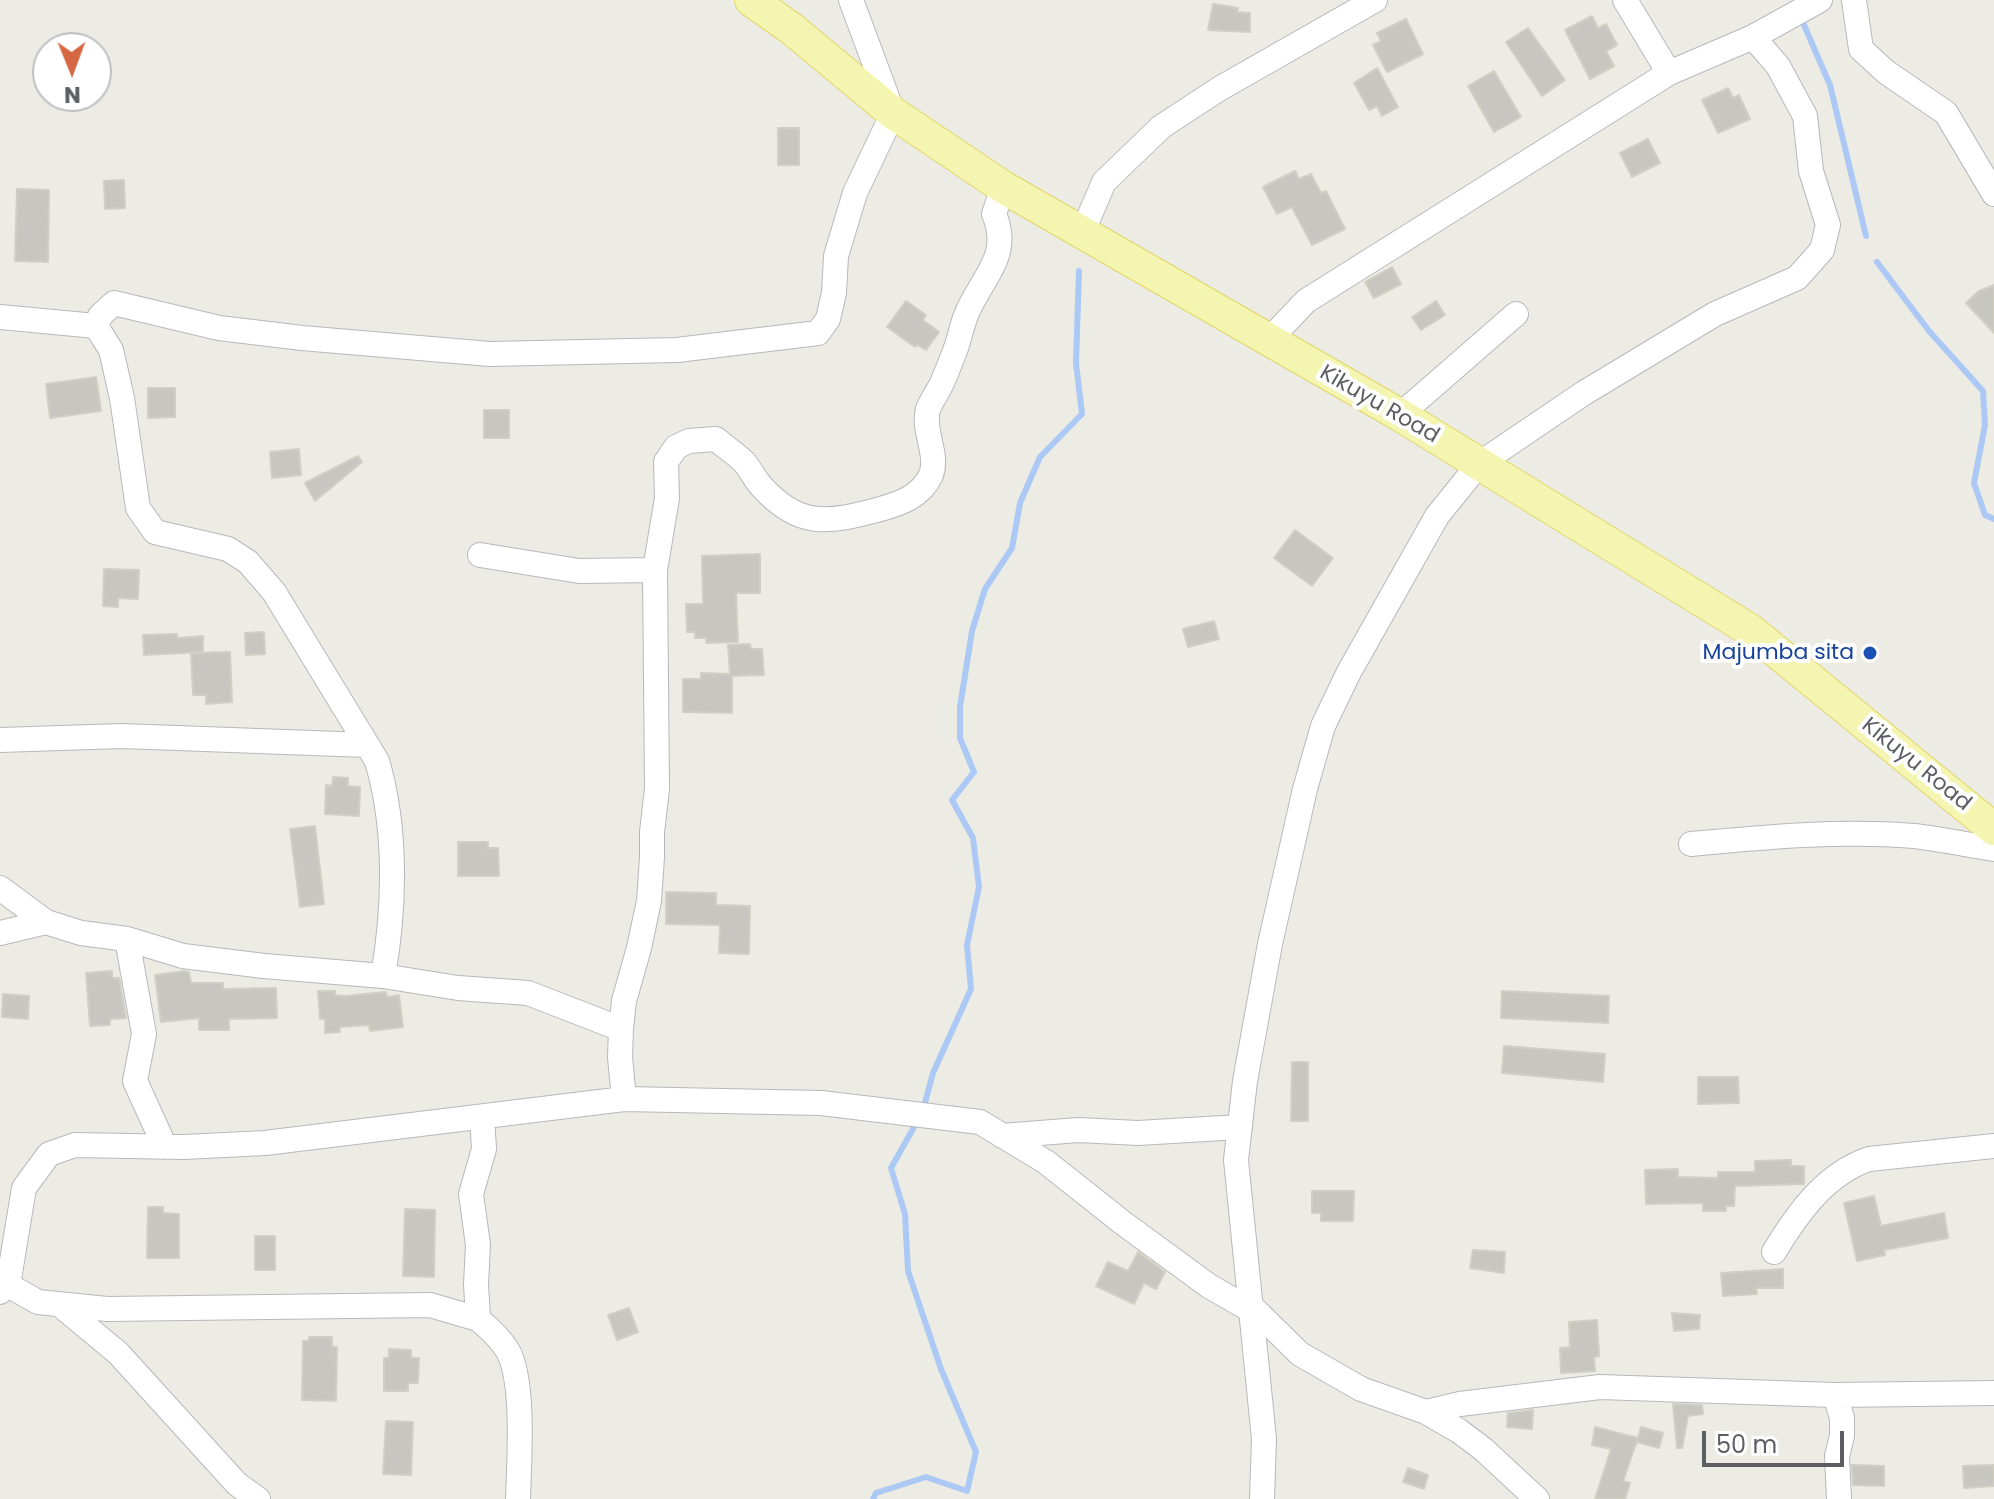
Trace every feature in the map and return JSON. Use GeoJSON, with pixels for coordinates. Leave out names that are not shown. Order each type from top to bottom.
{"type":"FeatureCollection","features":[{"type":"Feature","properties":{"kind":"main road","name":"Kikuyu Road"},"geometry":{"type":"LineString","coordinates":[[751,0],[792,29],[893,113],[1003,187],[1400,415],[1750,630],[1994,829]]}},
{"type":"Feature","properties":{"kind":"street"},"geometry":{"type":"LineString","coordinates":[[96,326],[100,316],[114,303],[219,328],[490,354],[677,350],[818,333],[828,319],[834,293],[836,256],[855,193],[893,113],[851,0]]}},
{"type":"Feature","properties":{"kind":"street"},"geometry":{"type":"LineString","coordinates":[[1083,231],[1104,182],[1161,127],[1219,89],[1375,0]]}},
{"type":"Feature","properties":{"kind":"street"},"geometry":{"type":"LineString","coordinates":[[1625,0],[1669,73]]}},
{"type":"Feature","properties":{"kind":"street"},"geometry":{"type":"LineString","coordinates":[[1269,340],[1306,301],[1669,73],[1753,37],[1820,0]]}},
{"type":"Feature","properties":{"kind":"street"},"geometry":{"type":"LineString","coordinates":[[1854,0],[1861,49],[1886,72],[1946,113],[1994,194]]}},
{"type":"Feature","properties":{"kind":"street"},"geometry":{"type":"LineString","coordinates":[[1262,1499],[1264,1439],[1236,1160],[1270,944],[1305,789],[1323,726],[1349,672],[1437,516],[1479,464],[1584,393],[1715,314],[1797,278],[1822,250],[1828,225],[1811,171],[1805,116],[1778,66],[1753,37]]}},
{"type":"Feature","properties":{"kind":"street"},"geometry":{"type":"LineString","coordinates":[[624,1099],[620,1057],[624,1001],[649,901],[652,832],[656,814],[655,570],[667,498],[666,462],[676,447],[689,441],[716,439],[745,463],[775,501],[803,517],[828,520],[858,515],[896,505],[919,493],[932,473],[928,409],[950,365],[967,313],[996,263],[1001,229],[994,214],[1003,187]]}},
{"type":"Feature","properties":{"kind":"street"},"geometry":{"type":"LineString","coordinates":[[1400,415],[1516,314]]}},
{"type":"Feature","properties":{"kind":"street"},"geometry":{"type":"LineString","coordinates":[[0,317],[96,326]]}},
{"type":"Feature","properties":{"kind":"street"},"geometry":{"type":"LineString","coordinates":[[96,326],[111,350],[138,508],[155,532],[228,549],[248,562],[274,592],[377,761],[385,789],[391,840],[390,936],[383,976]]}},
{"type":"Feature","properties":{"kind":"street"},"geometry":{"type":"LineString","coordinates":[[480,555],[579,571],[655,570]]}},
{"type":"Feature","properties":{"kind":"street"},"geometry":{"type":"LineString","coordinates":[[0,740],[122,736],[367,745]]}},
{"type":"Feature","properties":{"kind":"street"},"geometry":{"type":"LineString","coordinates":[[1691,844],[1786,835],[1855,834],[1916,836],[1994,849]]}},
{"type":"Feature","properties":{"kind":"street"},"geometry":{"type":"LineString","coordinates":[[0,888],[46,922],[81,933],[127,939],[183,956],[383,976],[458,988],[528,993],[621,1029]]}},
{"type":"Feature","properties":{"kind":"street"},"geometry":{"type":"LineString","coordinates":[[0,933],[46,922]]}},
{"type":"Feature","properties":{"kind":"street"},"geometry":{"type":"LineString","coordinates":[[127,939],[144,1034],[135,1081],[165,1147]]}},
{"type":"Feature","properties":{"kind":"street"},"geometry":{"type":"LineString","coordinates":[[518,1499],[518,1392],[509,1353],[496,1334],[478,1319],[430,1305],[107,1309],[38,1302],[4,1289],[24,1188],[49,1154],[75,1145],[165,1147],[265,1143],[624,1099],[821,1103],[980,1122],[1046,1162],[1209,1286],[1249,1306],[1300,1354],[1361,1389],[1426,1412],[1459,1431],[1537,1499]]}},
{"type":"Feature","properties":{"kind":"street"},"geometry":{"type":"LineString","coordinates":[[478,1319],[478,1245],[471,1194],[484,1149],[482,1117]]}},
{"type":"Feature","properties":{"kind":"street"},"geometry":{"type":"LineString","coordinates":[[1002,1136],[1078,1130],[1138,1133],[1240,1127]]}},
{"type":"Feature","properties":{"kind":"street"},"geometry":{"type":"LineString","coordinates":[[1774,1252],[1824,1184],[1858,1163],[1918,1153],[1994,1146]]}},
{"type":"Feature","properties":{"kind":"street"},"geometry":{"type":"LineString","coordinates":[[59,1304],[118,1353],[237,1484],[258,1499]]}},
{"type":"Feature","properties":{"kind":"street"},"geometry":{"type":"LineString","coordinates":[[1426,1412],[1460,1404],[1600,1387],[1835,1395],[1994,1393]]}},
{"type":"Feature","properties":{"kind":"street"},"geometry":{"type":"LineString","coordinates":[[1835,1395],[1842,1418],[1837,1456],[1839,1499]]}},
{"type":"Feature","properties":{"kind":"building"},"geometry":{"type":"Polygon","coordinates":[[[1213,4],[1250,13],[1250,32],[1208,30],[1213,4]]]}},
{"type":"Feature","properties":{"kind":"building"},"geometry":{"type":"Polygon","coordinates":[[[1592,16],[1598,28],[1606,24],[1617,45],[1606,51],[1614,66],[1590,79],[1565,30],[1592,16]]]}},
{"type":"Feature","properties":{"kind":"building"},"geometry":{"type":"Polygon","coordinates":[[[1406,19],[1423,54],[1387,72],[1373,45],[1381,41],[1377,33],[1406,19]]]}},
{"type":"Feature","properties":{"kind":"building"},"geometry":{"type":"Polygon","coordinates":[[[1528,28],[1565,80],[1542,96],[1506,42],[1528,28]]]}},
{"type":"Feature","properties":{"kind":"building"},"geometry":{"type":"Polygon","coordinates":[[[1377,68],[1398,107],[1382,116],[1377,106],[1369,110],[1354,83],[1377,68]]]}},
{"type":"Feature","properties":{"kind":"building"},"geometry":{"type":"Polygon","coordinates":[[[1494,71],[1521,117],[1494,132],[1468,86],[1494,71]]]}},
{"type":"Feature","properties":{"kind":"building"},"geometry":{"type":"Polygon","coordinates":[[[1728,88],[1733,98],[1739,95],[1750,119],[1718,133],[1702,100],[1728,88]]]}},
{"type":"Feature","properties":{"kind":"building"},"geometry":{"type":"Polygon","coordinates":[[[778,128],[799,128],[799,165],[778,165],[778,128]]]}},
{"type":"Feature","properties":{"kind":"building"},"geometry":{"type":"Polygon","coordinates":[[[1648,139],[1660,163],[1632,177],[1620,153],[1648,139]]]}},
{"type":"Feature","properties":{"kind":"building"},"geometry":{"type":"Polygon","coordinates":[[[1295,171],[1299,179],[1311,174],[1321,193],[1326,191],[1345,229],[1312,245],[1292,207],[1277,214],[1263,187],[1295,171]]]}},
{"type":"Feature","properties":{"kind":"building"},"geometry":{"type":"Polygon","coordinates":[[[124,180],[125,208],[105,209],[104,181],[124,180]]]}},
{"type":"Feature","properties":{"kind":"building"},"geometry":{"type":"Polygon","coordinates":[[[17,189],[49,190],[48,262],[15,261],[17,189]]]}},
{"type":"Feature","properties":{"kind":"building"},"geometry":{"type":"Polygon","coordinates":[[[1392,267],[1401,284],[1374,298],[1365,282],[1392,267]]]}},
{"type":"Feature","properties":{"kind":"building"},"geometry":{"type":"Polygon","coordinates":[[[1994,285],[1994,333],[1966,303],[1979,291],[1994,285]]]}},
{"type":"Feature","properties":{"kind":"building"},"geometry":{"type":"Polygon","coordinates":[[[906,301],[926,315],[923,320],[939,332],[926,350],[917,345],[915,347],[887,327],[906,301]]]}},
{"type":"Feature","properties":{"kind":"building"},"geometry":{"type":"Polygon","coordinates":[[[1436,301],[1445,315],[1421,330],[1412,317],[1436,301]]]}},
{"type":"Feature","properties":{"kind":"building"},"geometry":{"type":"Polygon","coordinates":[[[96,377],[101,411],[50,418],[46,384],[96,377]]]}},
{"type":"Feature","properties":{"kind":"building"},"geometry":{"type":"Polygon","coordinates":[[[148,388],[175,388],[175,417],[148,418],[148,388]]]}},
{"type":"Feature","properties":{"kind":"building"},"geometry":{"type":"Polygon","coordinates":[[[484,410],[509,410],[509,438],[484,438],[484,410]]]}},
{"type":"Feature","properties":{"kind":"building"},"geometry":{"type":"Polygon","coordinates":[[[299,449],[301,475],[272,478],[270,452],[299,449]]]}},
{"type":"Feature","properties":{"kind":"building"},"geometry":{"type":"Polygon","coordinates":[[[358,456],[362,462],[315,501],[305,483],[358,456]]]}},
{"type":"Feature","properties":{"kind":"building"},"geometry":{"type":"Polygon","coordinates":[[[1295,530],[1333,558],[1312,586],[1274,558],[1295,530]]]}},
{"type":"Feature","properties":{"kind":"building"},"geometry":{"type":"Polygon","coordinates":[[[760,554],[760,593],[736,593],[738,642],[706,643],[706,638],[695,638],[695,632],[687,632],[686,604],[703,604],[702,556],[760,554]]]}},
{"type":"Feature","properties":{"kind":"building"},"geometry":{"type":"Polygon","coordinates":[[[104,569],[139,570],[138,599],[118,598],[118,607],[103,606],[104,569]]]}},
{"type":"Feature","properties":{"kind":"building"},"geometry":{"type":"Polygon","coordinates":[[[1214,621],[1219,639],[1188,647],[1183,629],[1214,621]]]}},
{"type":"Feature","properties":{"kind":"building"},"geometry":{"type":"Polygon","coordinates":[[[264,632],[265,654],[246,655],[245,633],[264,632]]]}},
{"type":"Feature","properties":{"kind":"building"},"geometry":{"type":"Polygon","coordinates":[[[177,634],[177,638],[203,636],[203,652],[144,655],[143,635],[177,634]]]}},
{"type":"Feature","properties":{"kind":"building"},"geometry":{"type":"Polygon","coordinates":[[[750,644],[751,649],[762,649],[764,675],[732,676],[732,713],[683,712],[683,679],[701,679],[701,673],[730,674],[728,645],[750,644]]]}},
{"type":"Feature","properties":{"kind":"building"},"geometry":{"type":"Polygon","coordinates":[[[230,652],[232,702],[206,704],[206,695],[193,695],[191,653],[230,652]]]}},
{"type":"Feature","properties":{"kind":"building"},"geometry":{"type":"Polygon","coordinates":[[[333,777],[348,778],[348,786],[360,787],[359,816],[325,814],[326,785],[332,786],[333,777]]]}},
{"type":"Feature","properties":{"kind":"building"},"geometry":{"type":"Polygon","coordinates":[[[315,826],[324,904],[300,907],[290,829],[315,826]]]}},
{"type":"Feature","properties":{"kind":"building"},"geometry":{"type":"Polygon","coordinates":[[[458,842],[488,842],[488,848],[498,848],[499,876],[458,876],[458,842]]]}},
{"type":"Feature","properties":{"kind":"building"},"geometry":{"type":"Polygon","coordinates":[[[666,892],[716,893],[716,905],[750,906],[749,954],[719,953],[720,925],[666,924],[666,892]]]}},
{"type":"Feature","properties":{"kind":"building"},"geometry":{"type":"Polygon","coordinates":[[[112,971],[112,978],[119,978],[126,1018],[110,1019],[110,1025],[90,1026],[86,973],[112,971]]]}},
{"type":"Feature","properties":{"kind":"building"},"geometry":{"type":"Polygon","coordinates":[[[189,972],[191,983],[223,983],[223,989],[276,988],[277,1018],[229,1019],[229,1030],[199,1030],[199,1018],[161,1022],[155,975],[189,972]]]}},
{"type":"Feature","properties":{"kind":"building"},"geometry":{"type":"Polygon","coordinates":[[[318,991],[335,991],[335,995],[345,996],[386,992],[387,997],[399,995],[403,1027],[370,1031],[369,1025],[339,1027],[340,1032],[325,1033],[325,1019],[320,1019],[318,991]]]}},
{"type":"Feature","properties":{"kind":"building"},"geometry":{"type":"Polygon","coordinates":[[[1502,991],[1609,996],[1608,1023],[1501,1018],[1502,991]]]}},
{"type":"Feature","properties":{"kind":"building"},"geometry":{"type":"Polygon","coordinates":[[[3,994],[29,996],[28,1019],[2,1017],[3,994]]]}},
{"type":"Feature","properties":{"kind":"building"},"geometry":{"type":"Polygon","coordinates":[[[1504,1046],[1605,1054],[1603,1082],[1502,1073],[1504,1046]]]}},
{"type":"Feature","properties":{"kind":"building"},"geometry":{"type":"Polygon","coordinates":[[[1292,1062],[1308,1062],[1308,1121],[1291,1121],[1292,1062]]]}},
{"type":"Feature","properties":{"kind":"building"},"geometry":{"type":"Polygon","coordinates":[[[1698,1077],[1738,1077],[1739,1103],[1698,1104],[1698,1077]]]}},
{"type":"Feature","properties":{"kind":"building"},"geometry":{"type":"Polygon","coordinates":[[[1791,1160],[1791,1166],[1804,1166],[1804,1184],[1735,1186],[1734,1206],[1726,1206],[1726,1211],[1703,1211],[1703,1203],[1646,1204],[1645,1170],[1678,1169],[1678,1177],[1718,1178],[1718,1172],[1755,1172],[1755,1161],[1791,1160]]]}},
{"type":"Feature","properties":{"kind":"building"},"geometry":{"type":"Polygon","coordinates":[[[1312,1191],[1354,1191],[1353,1221],[1321,1221],[1321,1213],[1312,1213],[1312,1191]]]}},
{"type":"Feature","properties":{"kind":"building"},"geometry":{"type":"Polygon","coordinates":[[[1874,1196],[1881,1226],[1944,1213],[1948,1238],[1884,1250],[1885,1255],[1857,1261],[1844,1203],[1874,1196]]]}},
{"type":"Feature","properties":{"kind":"building"},"geometry":{"type":"Polygon","coordinates":[[[148,1207],[163,1207],[163,1213],[179,1214],[179,1258],[147,1258],[148,1207]]]}},
{"type":"Feature","properties":{"kind":"building"},"geometry":{"type":"Polygon","coordinates":[[[405,1209],[435,1210],[434,1277],[403,1276],[405,1209]]]}},
{"type":"Feature","properties":{"kind":"building"},"geometry":{"type":"Polygon","coordinates":[[[255,1236],[275,1236],[275,1270],[255,1270],[255,1236]]]}},
{"type":"Feature","properties":{"kind":"building"},"geometry":{"type":"Polygon","coordinates":[[[1473,1250],[1505,1252],[1504,1273],[1470,1268],[1473,1250]]]}},
{"type":"Feature","properties":{"kind":"building"},"geometry":{"type":"Polygon","coordinates":[[[1138,1252],[1165,1272],[1156,1289],[1144,1283],[1134,1304],[1096,1286],[1108,1262],[1128,1271],[1138,1252]]]}},
{"type":"Feature","properties":{"kind":"building"},"geometry":{"type":"Polygon","coordinates":[[[1783,1269],[1783,1288],[1756,1288],[1757,1294],[1723,1296],[1721,1273],[1783,1269]]]}},
{"type":"Feature","properties":{"kind":"building"},"geometry":{"type":"Polygon","coordinates":[[[629,1308],[638,1332],[617,1340],[608,1315],[629,1308]]]}},
{"type":"Feature","properties":{"kind":"building"},"geometry":{"type":"Polygon","coordinates":[[[1672,1313],[1700,1315],[1699,1329],[1674,1331],[1672,1313]]]}},
{"type":"Feature","properties":{"kind":"building"},"geometry":{"type":"Polygon","coordinates":[[[1597,1320],[1599,1356],[1594,1357],[1595,1371],[1561,1373],[1560,1348],[1570,1347],[1569,1322],[1597,1320]]]}},
{"type":"Feature","properties":{"kind":"building"},"geometry":{"type":"Polygon","coordinates":[[[309,1337],[332,1337],[332,1347],[337,1347],[336,1401],[302,1400],[303,1341],[309,1341],[309,1337]]]}},
{"type":"Feature","properties":{"kind":"building"},"geometry":{"type":"Polygon","coordinates":[[[389,1349],[411,1350],[411,1358],[419,1358],[418,1383],[408,1383],[408,1391],[384,1391],[384,1358],[389,1358],[389,1349]]]}},
{"type":"Feature","properties":{"kind":"building"},"geometry":{"type":"Polygon","coordinates":[[[1673,1404],[1702,1405],[1703,1414],[1688,1416],[1682,1448],[1677,1448],[1673,1404]]]}},
{"type":"Feature","properties":{"kind":"building"},"geometry":{"type":"Polygon","coordinates":[[[1533,1410],[1532,1429],[1507,1427],[1508,1413],[1533,1410]]]}},
{"type":"Feature","properties":{"kind":"building"},"geometry":{"type":"Polygon","coordinates":[[[386,1421],[413,1422],[411,1475],[383,1474],[386,1421]]]}},
{"type":"Feature","properties":{"kind":"building"},"geometry":{"type":"Polygon","coordinates":[[[1595,1427],[1638,1438],[1623,1481],[1630,1483],[1625,1499],[1595,1499],[1611,1449],[1592,1445],[1595,1427]]]}},
{"type":"Feature","properties":{"kind":"building"},"geometry":{"type":"Polygon","coordinates":[[[1641,1427],[1663,1433],[1659,1448],[1637,1442],[1641,1427]]]}},
{"type":"Feature","properties":{"kind":"building"},"geometry":{"type":"Polygon","coordinates":[[[1852,1465],[1884,1466],[1884,1486],[1853,1485],[1852,1465]]]}},
{"type":"Feature","properties":{"kind":"building"},"geometry":{"type":"Polygon","coordinates":[[[1994,1465],[1994,1486],[1964,1488],[1963,1466],[1994,1465]]]}},
{"type":"Feature","properties":{"kind":"building"},"geometry":{"type":"Polygon","coordinates":[[[1408,1468],[1428,1475],[1424,1489],[1403,1482],[1408,1468]]]}},
{"type":"Feature","properties":{"kind":"waterway"},"geometry":{"type":"LineString","coordinates":[[1801,18],[1830,85],[1866,236]]}},
{"type":"Feature","properties":{"kind":"waterway"},"geometry":{"type":"LineString","coordinates":[[1877,262],[1929,331],[1983,391],[1985,425],[1974,483],[1985,515],[1994,519]]}},
{"type":"Feature","properties":{"kind":"waterway"},"geometry":{"type":"LineString","coordinates":[[923,1110],[933,1073],[971,989],[967,945],[979,887],[973,838],[952,800],[974,772],[960,738],[960,707],[972,631],[985,589],[1012,548],[1020,503],[1040,457],[1082,414],[1076,363],[1079,271]]}},
{"type":"Feature","properties":{"kind":"waterway"},"geometry":{"type":"LineString","coordinates":[[873,1499],[876,1493],[926,1477],[967,1491],[976,1452],[941,1369],[908,1271],[905,1214],[891,1168],[918,1120]]}},
{"type":"Feature","properties":{"kind":"place","name":"Majumba sita"},"geometry":{"type":"Point","coordinates":[1870,653]}}]}
